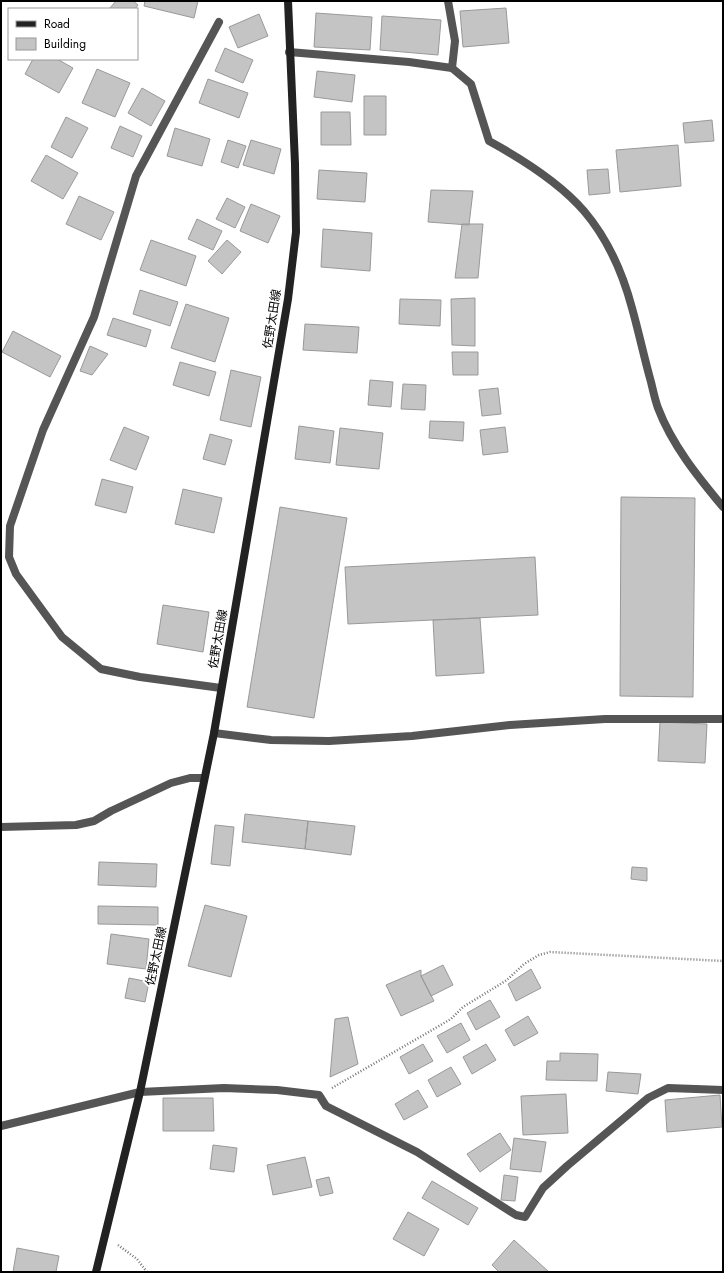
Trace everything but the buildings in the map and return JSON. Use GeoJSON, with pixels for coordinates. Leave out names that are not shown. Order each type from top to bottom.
{"type":"FeatureCollection","features":[{"type":"Feature","properties":{"kind":"main road","name":"佐野太田線"},"geometry":{"type":"LineString","coordinates":[[96,1272],[140,1092],[214,733],[288,299],[296,232],[288,1]]}},
{"type":"Feature","properties":{"kind":"street"},"geometry":{"type":"LineString","coordinates":[[448,1],[454,41],[452,68]]}},
{"type":"Feature","properties":{"kind":"street"},"geometry":{"type":"LineString","coordinates":[[219,22],[136,176],[94,317],[43,430],[10,526],[9,557],[16,574],[62,637],[101,669],[140,677],[221,688]]}},
{"type":"Feature","properties":{"kind":"street"},"geometry":{"type":"LineString","coordinates":[[289,52],[409,62],[452,68],[471,84],[489,141],[530,165],[565,192],[584,211],[600,234],[618,266],[632,306],[654,393],[669,431],[683,454],[723,507]]}},
{"type":"Feature","properties":{"kind":"street"},"geometry":{"type":"LineString","coordinates":[[214,733],[270,740],[329,741],[412,736],[510,725],[605,719],[723,719]]}},
{"type":"Feature","properties":{"kind":"street"},"geometry":{"type":"LineString","coordinates":[[1,827],[76,825],[94,821],[111,811],[171,783],[190,778],[204,778]]}},
{"type":"Feature","properties":{"kind":"street"},"geometry":{"type":"LineString","coordinates":[[1,1126],[23,1122],[140,1092],[224,1088],[277,1090],[319,1096],[326,1106],[417,1152],[516,1215],[525,1217],[543,1188],[648,1098],[668,1088],[723,1090]]}},
{"type":"Feature","properties":{"kind":"path"},"geometry":{"type":"LineString","coordinates":[[319,1096],[450,1019],[463,1007],[507,980],[524,964],[539,955],[550,952],[723,961]]}},
{"type":"Feature","properties":{"kind":"path"},"geometry":{"type":"LineString","coordinates":[[104,1239],[121,1247],[137,1259],[147,1272]]}}]}
